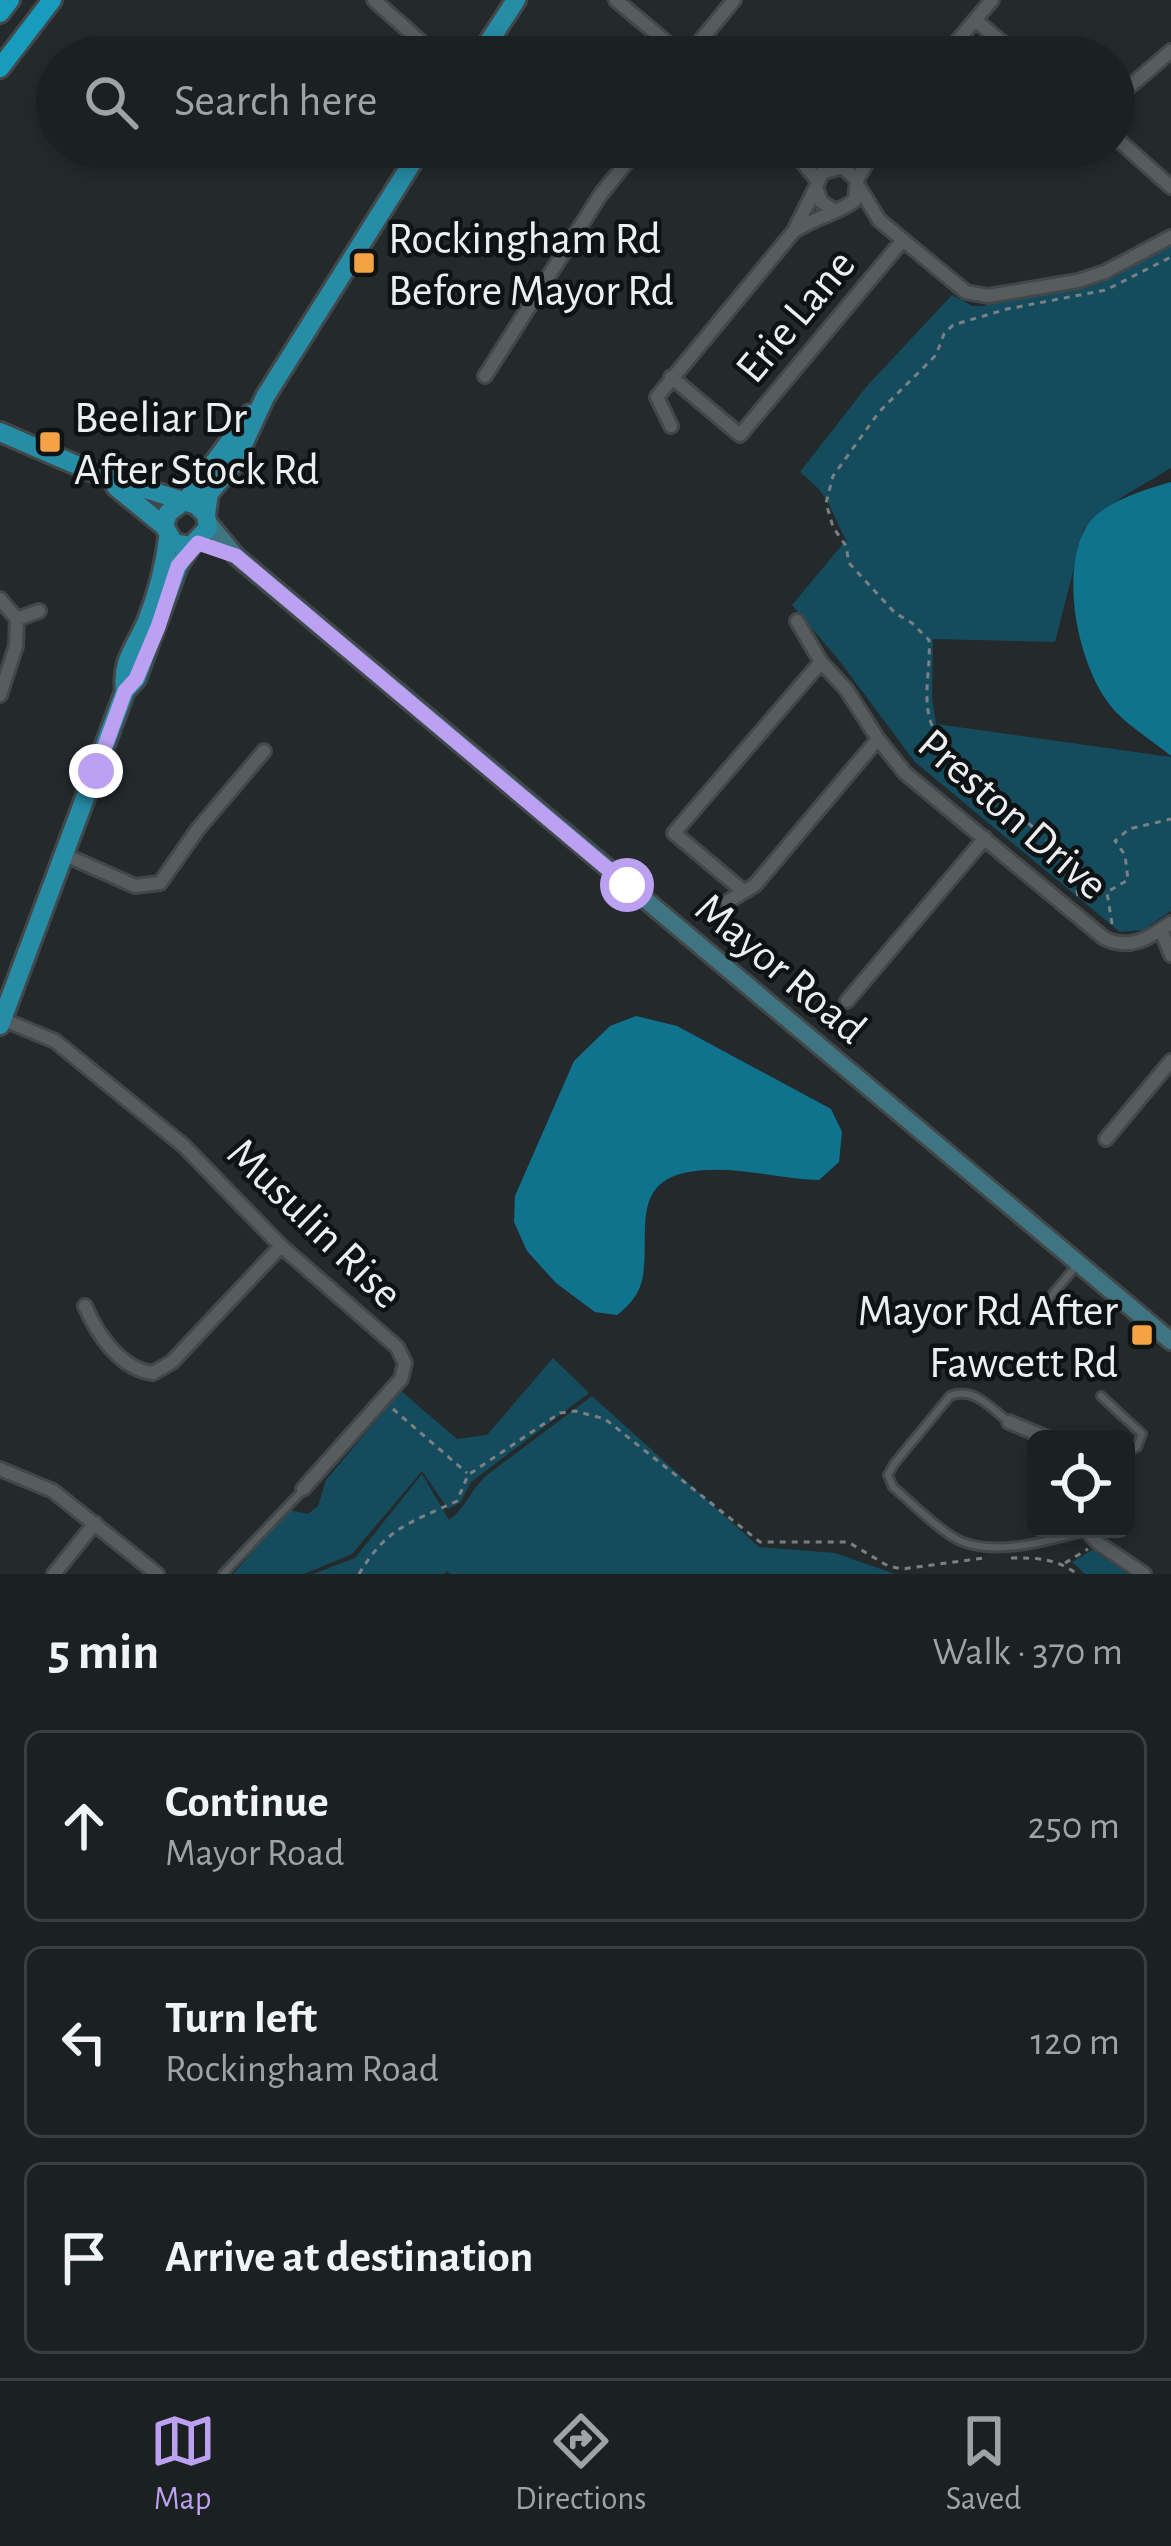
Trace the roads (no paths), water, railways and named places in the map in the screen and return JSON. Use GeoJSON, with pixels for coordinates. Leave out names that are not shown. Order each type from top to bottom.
{"type":"FeatureCollection","features":[{"type":"Feature","properties":{"kind":"highway"},"geometry":{"type":"LineString","coordinates":[[0,13],[10,0]]}},
{"type":"Feature","properties":{"kind":"highway"},"geometry":{"type":"LineString","coordinates":[[0,68],[52,0]]}},
{"type":"Feature","properties":{"kind":"main road"},"geometry":{"type":"LineString","coordinates":[[493,36],[516,0]]}},
{"type":"Feature","properties":{"kind":"main road"},"geometry":{"type":"LineString","coordinates":[[125,691],[122,672],[146,622],[166,562],[168,513],[183,502],[265,397],[409,168]]}},
{"type":"Feature","properties":{"kind":"main road"},"geometry":{"type":"LineString","coordinates":[[1,1022],[125,691],[136,679],[178,566],[206,534],[209,493],[234,464],[265,397]]}},
{"type":"Feature","properties":{"kind":"main road"},"geometry":{"type":"LineString","coordinates":[[0,432],[95,473],[196,505],[207,519]]}},
{"type":"Feature","properties":{"kind":"main road"},"geometry":{"type":"LineString","coordinates":[[95,473],[178,545],[195,544]]}},
{"type":"Feature","properties":{"kind":"main road","name":"Mayor Road"},"geometry":{"type":"LineString","coordinates":[[207,519],[236,556],[1171,1340]]}},
{"type":"Feature","properties":{"kind":"main road","name":"Mayor Road"},"geometry":{"type":"LineString","coordinates":[[195,544],[236,556]]}},
{"type":"Feature","properties":{"kind":"street"},"geometry":{"type":"LineString","coordinates":[[374,0],[416,36]]}},
{"type":"Feature","properties":{"kind":"street"},"geometry":{"type":"LineString","coordinates":[[616,0],[660,36]]}},
{"type":"Feature","properties":{"kind":"street"},"geometry":{"type":"LineString","coordinates":[[704,36],[734,0]]}},
{"type":"Feature","properties":{"kind":"street"},"geometry":{"type":"LineString","coordinates":[[962,36],[992,0]]}},
{"type":"Feature","properties":{"kind":"street"},"geometry":{"type":"LineString","coordinates":[[975,20],[994,36]]}},
{"type":"Feature","properties":{"kind":"street"},"geometry":{"type":"LineString","coordinates":[[1135,82],[1171,51]]}},
{"type":"Feature","properties":{"kind":"street"},"geometry":{"type":"LineString","coordinates":[[1135,155],[1171,188]]}},
{"type":"Feature","properties":{"kind":"street"},"geometry":{"type":"LineString","coordinates":[[485,376],[622,168]]}},
{"type":"Feature","properties":{"kind":"street"},"geometry":{"type":"LineString","coordinates":[[806,168],[821,202],[879,220]]}},
{"type":"Feature","properties":{"kind":"street"},"geometry":{"type":"LineString","coordinates":[[671,426],[657,397],[794,231],[817,184],[836,168],[858,184],[879,220],[966,292],[988,296],[1078,281],[1171,237]]}},
{"type":"Feature","properties":{"kind":"street"},"geometry":{"type":"LineString","coordinates":[[794,231],[855,200],[866,168]]}},
{"type":"Feature","properties":{"kind":"street","name":"Erie Lane"},"geometry":{"type":"LineString","coordinates":[[671,377],[740,435],[903,241]]}},
{"type":"Feature","properties":{"kind":"street"},"geometry":{"type":"LineString","coordinates":[[0,599],[17,620],[16,646],[0,695]]}},
{"type":"Feature","properties":{"kind":"street"},"geometry":{"type":"LineString","coordinates":[[17,620],[39,611]]}},
{"type":"Feature","properties":{"kind":"street","name":"Preston Drive"},"geometry":{"type":"LineString","coordinates":[[797,621],[821,662],[905,772],[1075,914],[1116,944],[1136,944],[1166,926]]}},
{"type":"Feature","properties":{"kind":"street"},"geometry":{"type":"LineString","coordinates":[[743,891],[674,833],[821,662]]}},
{"type":"Feature","properties":{"kind":"street"},"geometry":{"type":"LineString","coordinates":[[727,902],[754,884],[878,740]]}},
{"type":"Feature","properties":{"kind":"street"},"geometry":{"type":"LineString","coordinates":[[63,854],[135,886],[160,883],[198,829],[264,752]]}},
{"type":"Feature","properties":{"kind":"street"},"geometry":{"type":"LineString","coordinates":[[847,1001],[985,838]]}},
{"type":"Feature","properties":{"kind":"street"},"geometry":{"type":"LineString","coordinates":[[1166,926],[1171,956]]}},
{"type":"Feature","properties":{"kind":"street","name":"Musulin Rise"},"geometry":{"type":"LineString","coordinates":[[1,1022],[55,1041],[110,1086],[214,1173],[281,1246],[397,1347],[405,1364],[401,1379],[303,1490]]}},
{"type":"Feature","properties":{"kind":"street"},"geometry":{"type":"LineString","coordinates":[[1106,1139],[1171,1061]]}},
{"type":"Feature","properties":{"kind":"street"},"geometry":{"type":"LineString","coordinates":[[86,1306],[100,1336],[133,1367],[153,1372],[172,1362],[281,1246]]}},
{"type":"Feature","properties":{"kind":"street"},"geometry":{"type":"LineString","coordinates":[[1009,1422],[1029,1430]]}},
{"type":"Feature","properties":{"kind":"street"},"geometry":{"type":"LineString","coordinates":[[0,1468],[53,1491],[157,1574]]}},
{"type":"Feature","properties":{"kind":"street"},"geometry":{"type":"LineString","coordinates":[[55,1574],[95,1523]]}},
{"type":"Feature","properties":{"kind":"street"},"geometry":{"type":"LineString","coordinates":[[1093,1538],[1144,1574]]}},
{"type":"Feature","properties":{"kind":"lane"},"geometry":{"type":"LineString","coordinates":[[1046,1302],[1078,1263]]}},
{"type":"Feature","properties":{"kind":"lane"},"geometry":{"type":"LineString","coordinates":[[1009,1422],[976,1396],[961,1392],[950,1396],[894,1464],[888,1475],[893,1487],[954,1538],[978,1547],[1060,1538]]}},
{"type":"Feature","properties":{"kind":"lane"},"geometry":{"type":"LineString","coordinates":[[1101,1396],[1142,1434],[1135,1448]]}},
{"type":"Feature","properties":{"kind":"lane","name":"Musulin Rise"},"geometry":{"type":"LineString","coordinates":[[223,1574],[303,1490]]}},
{"type":"Feature","properties":{"kind":"place","name":"Rockingham Rd Before Mayor Rd"},"geometry":{"type":"Point","coordinates":[364,263]}},
{"type":"Feature","properties":{"kind":"place","name":"Beeliar Dr After Stock Rd"},"geometry":{"type":"Point","coordinates":[50,442]}},
{"type":"Feature","properties":{"kind":"place","name":"Mayor Rd After Fawcett Rd"},"geometry":{"type":"Point","coordinates":[1142,1335]}}]}
